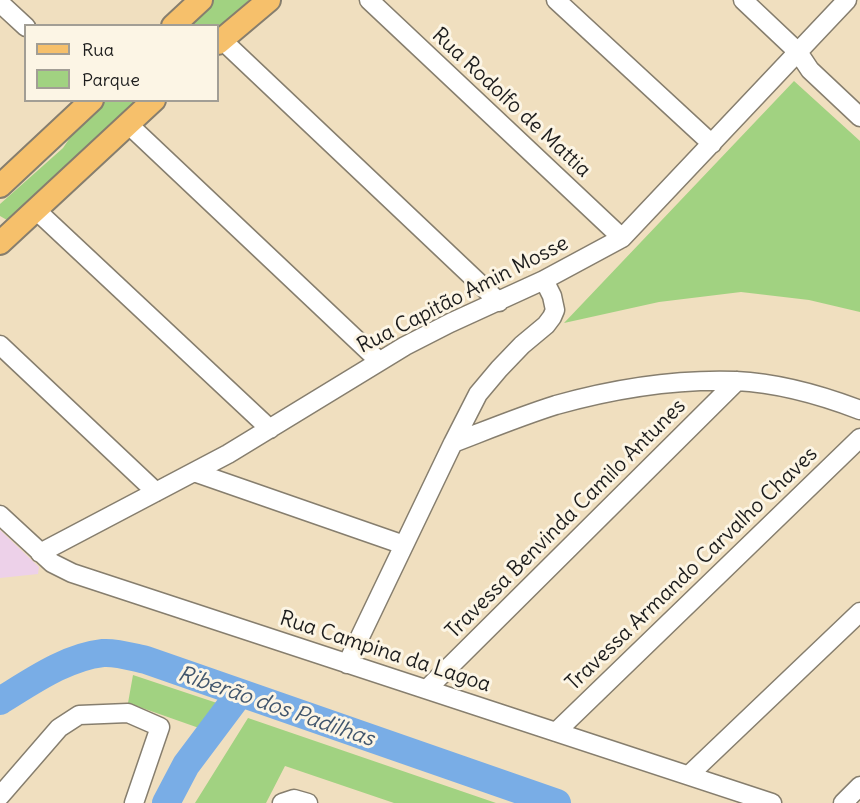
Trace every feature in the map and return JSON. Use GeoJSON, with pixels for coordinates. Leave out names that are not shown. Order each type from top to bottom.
{"type":"FeatureCollection","features":[{"type":"Feature","properties":{"kind":"main road"},"geometry":{"type":"LineString","coordinates":[[219,41],[269,0]]}},
{"type":"Feature","properties":{"kind":"main road"},"geometry":{"type":"LineString","coordinates":[[174,24],[190,3]]}},
{"type":"Feature","properties":{"kind":"main road"},"geometry":{"type":"LineString","coordinates":[[2,181],[90,102]]}},
{"type":"Feature","properties":{"kind":"main road"},"geometry":{"type":"LineString","coordinates":[[5,234],[36,210],[152,102]]}},
{"type":"Feature","properties":{"kind":"street","name":"Rua Rodolfo de Mattia"},"geometry":{"type":"LineString","coordinates":[[369,0],[622,238]]}},
{"type":"Feature","properties":{"kind":"street"},"geometry":{"type":"LineString","coordinates":[[556,0],[712,144]]}},
{"type":"Feature","properties":{"kind":"street"},"geometry":{"type":"LineString","coordinates":[[743,0],[798,52],[810,70],[860,117]]}},
{"type":"Feature","properties":{"kind":"street","name":"Rua Capitão Amin Mosse"},"geometry":{"type":"LineString","coordinates":[[40,553],[270,429],[379,361],[450,323],[544,280],[622,238],[847,0]]}},
{"type":"Feature","properties":{"kind":"street"},"geometry":{"type":"LineString","coordinates":[[0,3],[24,25]]}},
{"type":"Feature","properties":{"kind":"street"},"geometry":{"type":"LineString","coordinates":[[219,41],[499,302]]}},
{"type":"Feature","properties":{"kind":"street"},"geometry":{"type":"LineString","coordinates":[[128,124],[379,361]]}},
{"type":"Feature","properties":{"kind":"street"},"geometry":{"type":"LineString","coordinates":[[36,210],[270,429]]}},
{"type":"Feature","properties":{"kind":"street"},"geometry":{"type":"LineString","coordinates":[[347,664],[473,402],[490,379],[522,345],[546,326],[552,317],[555,310],[552,296],[544,280]]}},
{"type":"Feature","properties":{"kind":"street"},"geometry":{"type":"LineString","coordinates":[[0,345],[156,492]]}},
{"type":"Feature","properties":{"kind":"street"},"geometry":{"type":"LineString","coordinates":[[453,443],[555,406],[588,397],[661,385],[736,381],[769,385],[806,392],[860,410]]}},
{"type":"Feature","properties":{"kind":"street","name":"Travessa Benvinda Camilo Antunes"},"geometry":{"type":"LineString","coordinates":[[427,689],[736,381]]}},
{"type":"Feature","properties":{"kind":"street","name":"Travessa Armando Carvalho Chaves"},"geometry":{"type":"LineString","coordinates":[[556,732],[860,438]]}},
{"type":"Feature","properties":{"kind":"street"},"geometry":{"type":"LineString","coordinates":[[194,472],[404,544]]}},
{"type":"Feature","properties":{"kind":"street","name":"Rua Campina da Lagoa"},"geometry":{"type":"LineString","coordinates":[[0,515],[52,563],[72,573],[772,803]]}},
{"type":"Feature","properties":{"kind":"street"},"geometry":{"type":"LineString","coordinates":[[689,775],[860,612]]}},
{"type":"Feature","properties":{"kind":"street"},"geometry":{"type":"LineString","coordinates":[[0,796],[59,728],[80,715],[128,713],[160,727],[134,803]]}},
{"type":"Feature","properties":{"kind":"street"},"geometry":{"type":"LineString","coordinates":[[843,803],[860,786]]}},
{"type":"Feature","properties":{"kind":"street"},"geometry":{"type":"LineString","coordinates":[[282,803],[294,800],[308,803]]}},
{"type":"Feature","properties":{"kind":"shaded area"},"geometry":{"type":"Polygon","coordinates":[[[0,530],[39,567],[38,574],[0,578],[0,530]]]}},
{"type":"Feature","properties":{"kind":"green space"},"geometry":{"type":"Polygon","coordinates":[[[212,0],[249,0],[219,28],[219,24],[187,24],[212,0]]]}},
{"type":"Feature","properties":{"kind":"green space"},"geometry":{"type":"Polygon","coordinates":[[[794,81],[860,141],[860,312],[809,300],[741,292],[659,302],[564,323],[794,81]]]}},
{"type":"Feature","properties":{"kind":"green space"},"geometry":{"type":"Polygon","coordinates":[[[103,102],[138,102],[7,220],[0,216],[0,204],[63,148],[80,123],[103,102]]]}},
{"type":"Feature","properties":{"kind":"green space"},"geometry":{"type":"Polygon","coordinates":[[[133,675],[217,703],[199,728],[128,703],[133,675]]]}},
{"type":"Feature","properties":{"kind":"green space"},"geometry":{"type":"Polygon","coordinates":[[[248,718],[496,803],[394,803],[285,766],[266,803],[195,803],[248,718]]]}},
{"type":"Feature","properties":{"kind":"waterway","name":"Riberão dos Padilhas"},"geometry":{"type":"LineString","coordinates":[[0,701],[62,665],[89,655],[119,654],[146,660],[557,803]]}},
{"type":"Feature","properties":{"kind":"waterway"},"geometry":{"type":"LineString","coordinates":[[166,803],[186,765],[240,693]]}}]}
